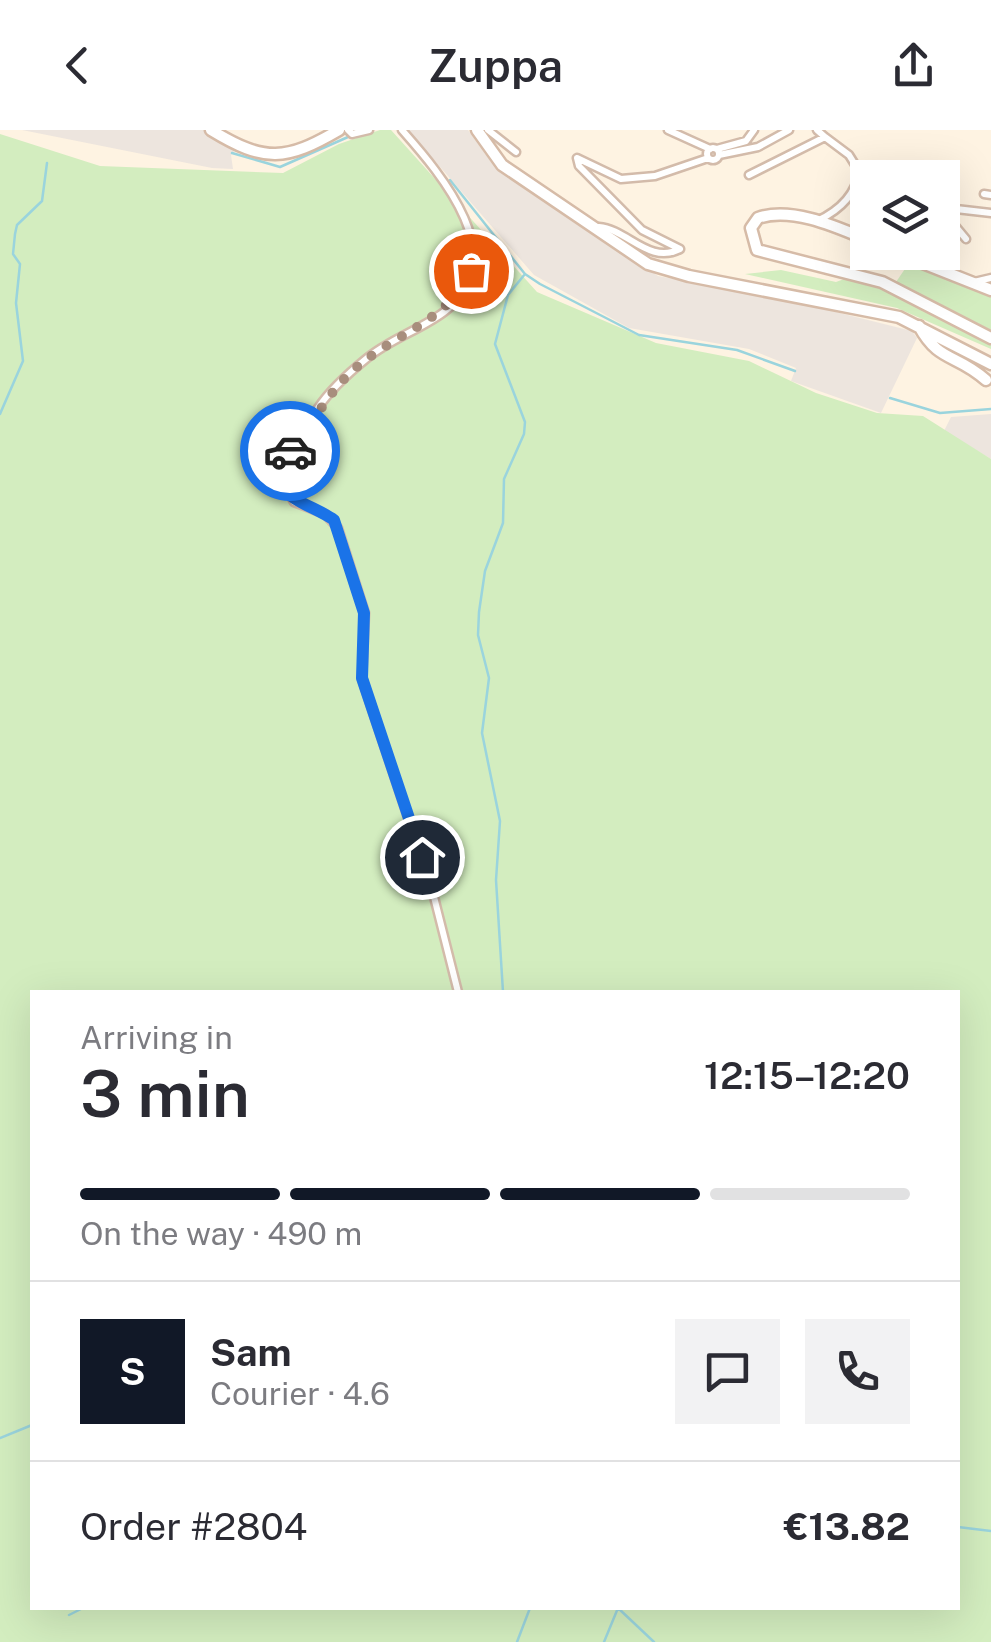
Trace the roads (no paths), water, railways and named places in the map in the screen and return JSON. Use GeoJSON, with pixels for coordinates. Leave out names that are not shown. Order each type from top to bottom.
{"type":"FeatureCollection","features":[{"type":"Feature","properties":{"kind":"main road"},"geometry":{"type":"LineString","coordinates":[[211,130],[245,149],[275,155],[305,151],[333,132]]}},
{"type":"Feature","properties":{"kind":"main road"},"geometry":{"type":"LineString","coordinates":[[477,130],[502,164],[660,269],[888,315],[991,364]]}},
{"type":"Feature","properties":{"kind":"main road"},"geometry":{"type":"LineString","coordinates":[[850,232],[816,222],[764,216],[753,222],[752,242],[765,253],[882,282],[991,338]]}},
{"type":"Feature","properties":{"kind":"main road"},"geometry":{"type":"LineString","coordinates":[[942,270],[991,290]]}},
{"type":"Feature","properties":{"kind":"main road"},"geometry":{"type":"LineString","coordinates":[[931,334],[991,356]]}},
{"type":"Feature","properties":{"kind":"main road"},"geometry":{"type":"LineString","coordinates":[[931,334],[936,352],[968,364],[988,382]]}},
{"type":"Feature","properties":{"kind":"street"},"geometry":{"type":"LineString","coordinates":[[348,130],[352,134],[369,130]]}},
{"type":"Feature","properties":{"kind":"street"},"geometry":{"type":"LineString","coordinates":[[402,130],[444,182],[474,239],[471,271],[458,298],[444,312],[394,339],[346,377],[318,409],[305,438],[286,456],[281,479],[294,502],[324,514],[338,528],[364,613],[362,678],[428,875],[457,990]]}},
{"type":"Feature","properties":{"kind":"street"},"geometry":{"type":"LineString","coordinates":[[488,130],[516,152]]}},
{"type":"Feature","properties":{"kind":"street"},"geometry":{"type":"LineString","coordinates":[[668,130],[715,151],[758,147],[789,130]]}},
{"type":"Feature","properties":{"kind":"street"},"geometry":{"type":"LineString","coordinates":[[599,227],[612,230],[636,248],[671,253],[680,249],[642,230],[605,196],[576,161],[582,157],[614,178],[644,178],[708,158],[715,151],[746,141],[754,130]]}},
{"type":"Feature","properties":{"kind":"street"},"geometry":{"type":"LineString","coordinates":[[816,222],[852,194],[859,172],[850,155],[818,130]]}},
{"type":"Feature","properties":{"kind":"street"},"geometry":{"type":"LineString","coordinates":[[749,175],[826,137]]}},
{"type":"Feature","properties":{"kind":"street"},"geometry":{"type":"LineString","coordinates":[[840,228],[841,206]]}},
{"type":"Feature","properties":{"kind":"street"},"geometry":{"type":"LineString","coordinates":[[960,209],[991,213]]}},
{"type":"Feature","properties":{"kind":"street"},"geometry":{"type":"LineString","coordinates":[[960,232],[966,239]]}},
{"type":"Feature","properties":{"kind":"street"},"geometry":{"type":"LineString","coordinates":[[973,282],[991,278]]}},
{"type":"Feature","properties":{"kind":"waterway"},"geometry":{"type":"LineString","coordinates":[[232,153],[280,167],[348,137]]}},
{"type":"Feature","properties":{"kind":"waterway"},"geometry":{"type":"LineString","coordinates":[[0,414],[23,361],[16,303],[20,264],[13,254],[15,234],[17,225],[42,201],[47,163]]}},
{"type":"Feature","properties":{"kind":"waterway"},"geometry":{"type":"LineString","coordinates":[[450,180],[525,274],[540,284],[639,335],[737,350],[795,371]]}},
{"type":"Feature","properties":{"kind":"waterway"},"geometry":{"type":"LineString","coordinates":[[503,990],[496,880],[500,821],[482,733],[489,678],[478,635],[485,571],[503,523],[504,479],[524,434],[525,422],[495,344],[508,295],[525,274]]}},
{"type":"Feature","properties":{"kind":"waterway"},"geometry":{"type":"LineString","coordinates":[[890,398],[940,413],[991,409]]}},
{"type":"Feature","properties":{"kind":"waterway"},"geometry":{"type":"LineString","coordinates":[[0,1438],[30,1426]]}},
{"type":"Feature","properties":{"kind":"waterway"},"geometry":{"type":"LineString","coordinates":[[960,1527],[991,1531]]}},
{"type":"Feature","properties":{"kind":"waterway"},"geometry":{"type":"LineString","coordinates":[[69,1615],[79,1610]]}},
{"type":"Feature","properties":{"kind":"waterway"},"geometry":{"type":"LineString","coordinates":[[517,1642],[529,1610]]}},
{"type":"Feature","properties":{"kind":"waterway"},"geometry":{"type":"LineString","coordinates":[[604,1642],[617,1610]]}},
{"type":"Feature","properties":{"kind":"waterway"},"geometry":{"type":"LineString","coordinates":[[620,1610],[654,1642]]}}]}
